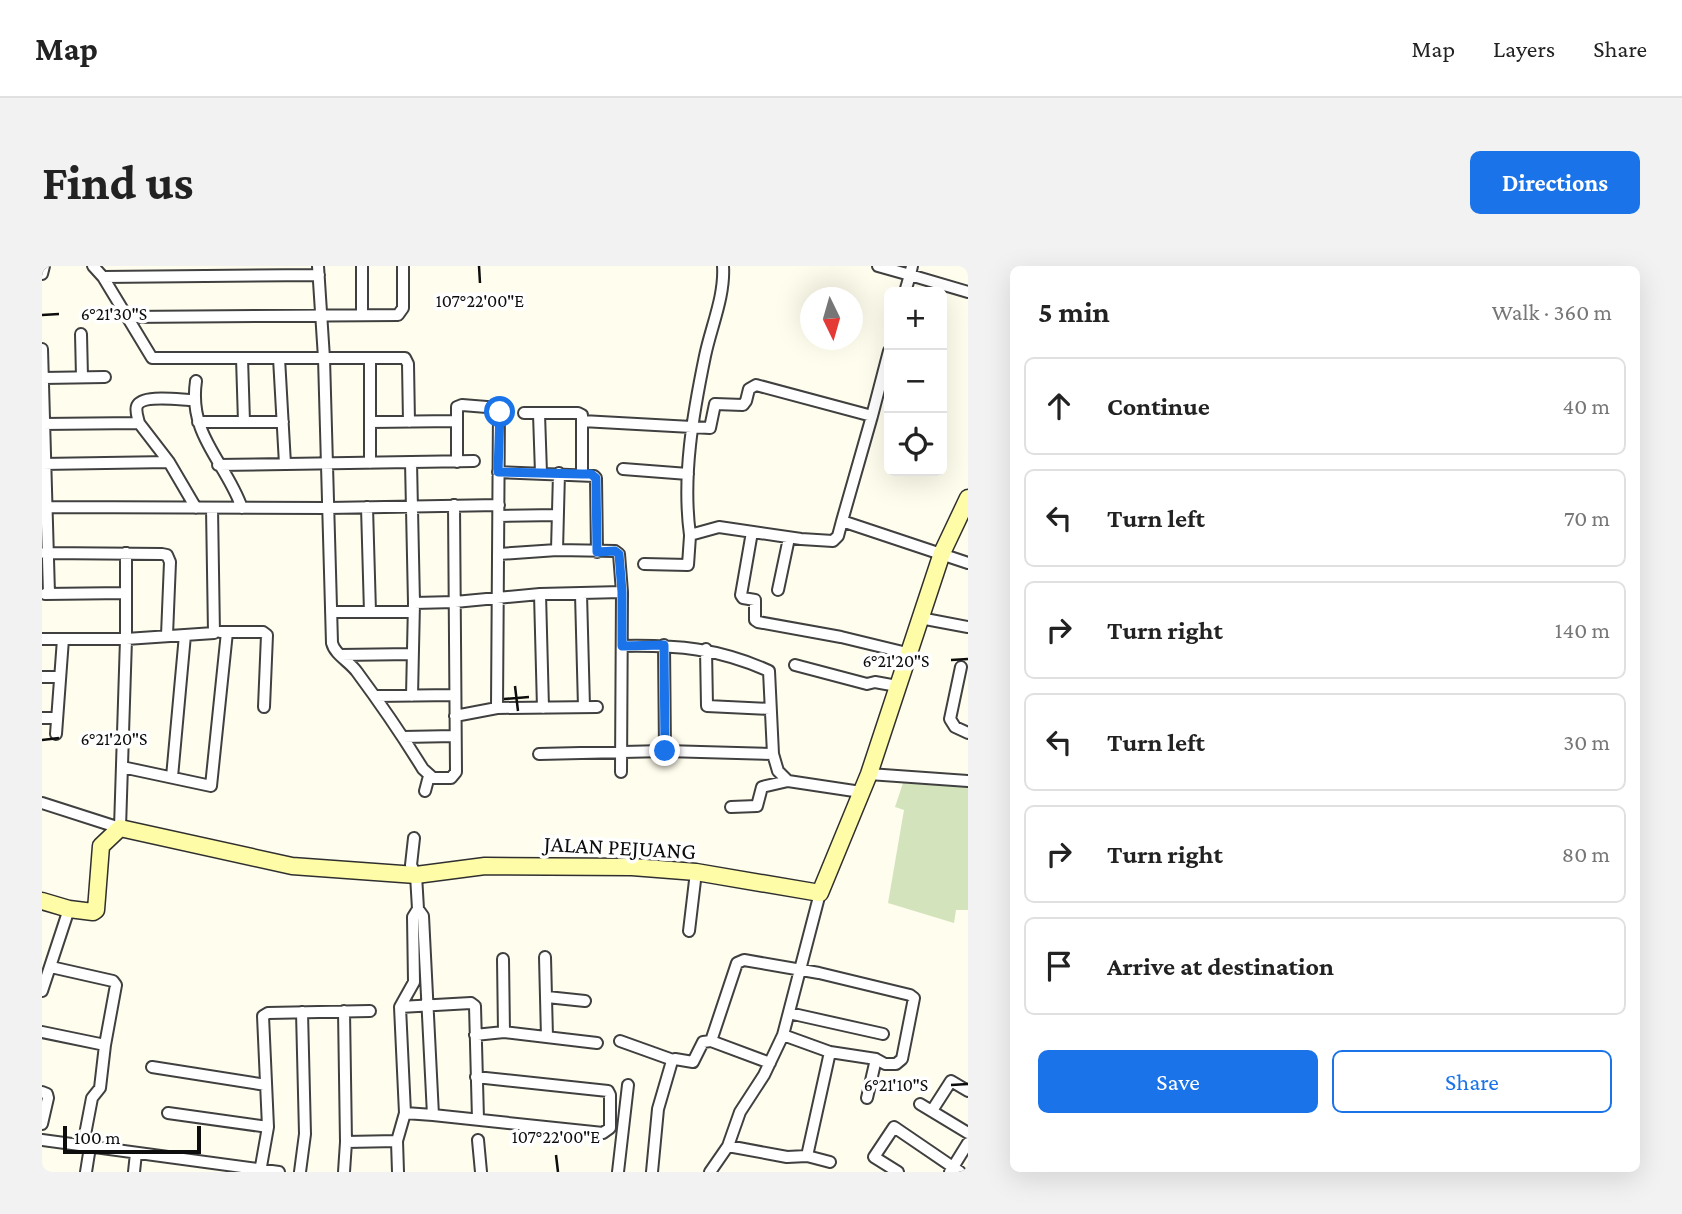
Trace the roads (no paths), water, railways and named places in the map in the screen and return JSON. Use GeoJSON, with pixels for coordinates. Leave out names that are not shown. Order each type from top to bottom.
{"type":"FeatureCollection","features":[{"type":"Feature","properties":{"kind":"street"},"geometry":{"type":"LineString","coordinates":[[42,274],[44,266]]}},
{"type":"Feature","properties":{"kind":"street"},"geometry":{"type":"LineString","coordinates":[[93,266],[103,277],[152,358],[405,358],[408,361],[409,422]]}},
{"type":"Feature","properties":{"kind":"street"},"geometry":{"type":"LineString","coordinates":[[362,266],[362,315]]}},
{"type":"Feature","properties":{"kind":"street"},"geometry":{"type":"LineString","coordinates":[[127,317],[398,315],[402,312],[403,266]]}},
{"type":"Feature","properties":{"kind":"street"},"geometry":{"type":"LineString","coordinates":[[644,564],[688,565],[688,474],[692,427],[705,356],[724,285],[723,266]]}},
{"type":"Feature","properties":{"kind":"street"},"geometry":{"type":"LineString","coordinates":[[878,266],[911,270],[968,292]]}},
{"type":"Feature","properties":{"kind":"street"},"geometry":{"type":"LineString","coordinates":[[906,287],[911,270]]}},
{"type":"Feature","properties":{"kind":"street"},"geometry":{"type":"LineString","coordinates":[[103,277],[318,271],[324,358],[332,643],[334,650],[350,663],[375,696],[429,776],[443,779],[455,775],[454,505]]}},
{"type":"Feature","properties":{"kind":"street"},"geometry":{"type":"LineString","coordinates":[[82,334],[82,377]]}},
{"type":"Feature","properties":{"kind":"street"},"geometry":{"type":"LineString","coordinates":[[42,349],[46,594],[126,593]]}},
{"type":"Feature","properties":{"kind":"street"},"geometry":{"type":"LineString","coordinates":[[242,358],[244,422]]}},
{"type":"Feature","properties":{"kind":"street"},"geometry":{"type":"LineString","coordinates":[[279,358],[285,464]]}},
{"type":"Feature","properties":{"kind":"street"},"geometry":{"type":"LineString","coordinates":[[370,358],[370,463]]}},
{"type":"Feature","properties":{"kind":"street"},"geometry":{"type":"LineString","coordinates":[[690,536],[719,527],[789,538],[833,541],[838,536],[884,370]]}},
{"type":"Feature","properties":{"kind":"street"},"geometry":{"type":"LineString","coordinates":[[43,378],[105,377]]}},
{"type":"Feature","properties":{"kind":"street"},"geometry":{"type":"LineString","coordinates":[[196,381],[193,400],[198,422],[218,465],[237,493],[242,508]]}},
{"type":"Feature","properties":{"kind":"street"},"geometry":{"type":"LineString","coordinates":[[582,421],[710,428],[715,404],[743,405],[749,389],[756,385],[872,416]]}},
{"type":"Feature","properties":{"kind":"street"},"geometry":{"type":"LineString","coordinates":[[193,400],[145,399],[138,403],[135,409],[139,423],[169,463],[197,508]]}},
{"type":"Feature","properties":{"kind":"street"},"geometry":{"type":"LineString","coordinates":[[457,462],[456,410],[459,405],[499,408],[498,708]]}},
{"type":"Feature","properties":{"kind":"street"},"geometry":{"type":"LineString","coordinates":[[524,413],[582,415],[582,474]]}},
{"type":"Feature","properties":{"kind":"street"},"geometry":{"type":"LineString","coordinates":[[539,414],[541,473]]}},
{"type":"Feature","properties":{"kind":"street"},"geometry":{"type":"LineString","coordinates":[[198,422],[283,422]]}},
{"type":"Feature","properties":{"kind":"street"},"geometry":{"type":"LineString","coordinates":[[370,422],[456,422]]}},
{"type":"Feature","properties":{"kind":"street"},"geometry":{"type":"LineString","coordinates":[[43,424],[139,423]]}},
{"type":"Feature","properties":{"kind":"street"},"geometry":{"type":"LineString","coordinates":[[218,465],[474,461]]}},
{"type":"Feature","properties":{"kind":"street"},"geometry":{"type":"LineString","coordinates":[[411,462],[414,607],[412,696]]}},
{"type":"Feature","properties":{"kind":"street"},"geometry":{"type":"LineString","coordinates":[[44,464],[169,463]]}},
{"type":"Feature","properties":{"kind":"street"},"geometry":{"type":"LineString","coordinates":[[623,469],[688,474]]}},
{"type":"Feature","properties":{"kind":"street"},"geometry":{"type":"LineString","coordinates":[[498,472],[591,474],[596,478],[597,552]]}},
{"type":"Feature","properties":{"kind":"street"},"geometry":{"type":"LineString","coordinates":[[557,550],[559,473]]}},
{"type":"Feature","properties":{"kind":"street"},"geometry":{"type":"LineString","coordinates":[[710,1172],[727,1146],[740,1112],[770,1063],[783,1035],[820,893],[869,774],[942,553],[962,521],[968,498]]}},
{"type":"Feature","properties":{"kind":"street"},"geometry":{"type":"LineString","coordinates":[[44,507],[328,508],[454,505],[558,515]]}},
{"type":"Feature","properties":{"kind":"street"},"geometry":{"type":"LineString","coordinates":[[367,507],[370,612]]}},
{"type":"Feature","properties":{"kind":"street"},"geometry":{"type":"LineString","coordinates":[[212,508],[214,633]]}},
{"type":"Feature","properties":{"kind":"street"},"geometry":{"type":"LineString","coordinates":[[842,521],[968,563]]}},
{"type":"Feature","properties":{"kind":"street"},"geometry":{"type":"LineString","coordinates":[[752,532],[741,594],[743,598],[755,600],[755,620],[907,653]]}},
{"type":"Feature","properties":{"kind":"street"},"geometry":{"type":"LineString","coordinates":[[778,590],[789,538]]}},
{"type":"Feature","properties":{"kind":"street"},"geometry":{"type":"LineString","coordinates":[[499,554],[557,550],[615,551],[619,554],[622,592],[621,772]]}},
{"type":"Feature","properties":{"kind":"street"},"geometry":{"type":"LineString","coordinates":[[45,553],[162,554],[169,558],[167,635]]}},
{"type":"Feature","properties":{"kind":"street"},"geometry":{"type":"LineString","coordinates":[[42,901],[93,912],[97,909],[101,846],[120,828],[126,553]]}},
{"type":"Feature","properties":{"kind":"street"},"geometry":{"type":"LineString","coordinates":[[331,612],[370,612],[540,594],[622,592]]}},
{"type":"Feature","properties":{"kind":"street"},"geometry":{"type":"LineString","coordinates":[[540,594],[543,708]]}},
{"type":"Feature","properties":{"kind":"street"},"geometry":{"type":"LineString","coordinates":[[581,594],[584,707]]}},
{"type":"Feature","properties":{"kind":"street"},"geometry":{"type":"LineString","coordinates":[[920,618],[968,627]]}},
{"type":"Feature","properties":{"kind":"street"},"geometry":{"type":"LineString","coordinates":[[122,766],[211,786],[226,632]]}},
{"type":"Feature","properties":{"kind":"street"},"geometry":{"type":"LineString","coordinates":[[42,639],[126,639],[263,632],[267,635],[264,707]]}},
{"type":"Feature","properties":{"kind":"street"},"geometry":{"type":"LineString","coordinates":[[172,777],[185,635]]}},
{"type":"Feature","properties":{"kind":"street"},"geometry":{"type":"LineString","coordinates":[[56,734],[63,639]]}},
{"type":"Feature","properties":{"kind":"street"},"geometry":{"type":"LineString","coordinates":[[622,646],[664,645],[706,649],[769,671],[773,754],[778,771],[788,781]]}},
{"type":"Feature","properties":{"kind":"street"},"geometry":{"type":"LineString","coordinates":[[664,645],[665,751]]}},
{"type":"Feature","properties":{"kind":"street"},"geometry":{"type":"LineString","coordinates":[[706,649],[707,706],[770,709]]}},
{"type":"Feature","properties":{"kind":"street"},"geometry":{"type":"LineString","coordinates":[[340,655],[413,654]]}},
{"type":"Feature","properties":{"kind":"street"},"geometry":{"type":"LineString","coordinates":[[795,665],[867,684],[875,681],[897,686]]}},
{"type":"Feature","properties":{"kind":"street"},"geometry":{"type":"LineString","coordinates":[[961,667],[950,719],[955,727],[968,733]]}},
{"type":"Feature","properties":{"kind":"street"},"geometry":{"type":"LineString","coordinates":[[42,677],[60,677]]}},
{"type":"Feature","properties":{"kind":"street"},"geometry":{"type":"LineString","coordinates":[[375,696],[455,695]]}},
{"type":"Feature","properties":{"kind":"street"},"geometry":{"type":"LineString","coordinates":[[455,716],[498,708],[597,707]]}},
{"type":"Feature","properties":{"kind":"street"},"geometry":{"type":"LineString","coordinates":[[42,718],[57,718]]}},
{"type":"Feature","properties":{"kind":"street"},"geometry":{"type":"LineString","coordinates":[[403,737],[454,736]]}},
{"type":"Feature","properties":{"kind":"street"},"geometry":{"type":"LineString","coordinates":[[539,754],[665,751],[773,754]]}},
{"type":"Feature","properties":{"kind":"street"},"geometry":{"type":"LineString","coordinates":[[869,774],[966,781],[968,769]]}},
{"type":"Feature","properties":{"kind":"street"},"geometry":{"type":"LineString","coordinates":[[425,790],[429,776]]}},
{"type":"Feature","properties":{"kind":"street"},"geometry":{"type":"LineString","coordinates":[[731,807],[757,806],[762,787],[788,781],[861,792]]}},
{"type":"Feature","properties":{"kind":"street"},"geometry":{"type":"LineString","coordinates":[[42,803],[120,828]]}},
{"type":"Feature","properties":{"kind":"street","name":"JALAN PEJUANG"},"geometry":{"type":"LineString","coordinates":[[120,828],[292,866],[416,875],[485,866],[632,867],[696,872],[820,893]]}},
{"type":"Feature","properties":{"kind":"street"},"geometry":{"type":"LineString","coordinates":[[414,838],[411,865],[416,875],[418,909],[423,916],[433,1115]]}},
{"type":"Feature","properties":{"kind":"street"},"geometry":{"type":"LineString","coordinates":[[689,931],[696,872]]}},
{"type":"Feature","properties":{"kind":"street"},"geometry":{"type":"LineString","coordinates":[[42,991],[69,908]]}},
{"type":"Feature","properties":{"kind":"street"},"geometry":{"type":"LineString","coordinates":[[398,1172],[397,1141],[405,1113],[400,1007],[414,982],[413,917],[418,909]]}},
{"type":"Feature","properties":{"kind":"street"},"geometry":{"type":"LineString","coordinates":[[545,957],[547,1037]]}},
{"type":"Feature","properties":{"kind":"street"},"geometry":{"type":"LineString","coordinates":[[503,959],[503,1032]]}},
{"type":"Feature","properties":{"kind":"street"},"geometry":{"type":"LineString","coordinates":[[711,1041],[737,963],[744,960],[819,973],[913,996],[901,1060],[893,1065],[876,1059],[830,1052],[783,1035]]}},
{"type":"Feature","properties":{"kind":"street"},"geometry":{"type":"LineString","coordinates":[[51,967],[115,983],[104,1045],[100,1088],[92,1098],[86,1146],[86,1172]]}},
{"type":"Feature","properties":{"kind":"street"},"geometry":{"type":"LineString","coordinates":[[414,982],[426,981]]}},
{"type":"Feature","properties":{"kind":"street"},"geometry":{"type":"LineString","coordinates":[[547,997],[585,1001]]}},
{"type":"Feature","properties":{"kind":"street"},"geometry":{"type":"LineString","coordinates":[[400,1007],[473,1004],[476,1008],[478,1119]]}},
{"type":"Feature","properties":{"kind":"street"},"geometry":{"type":"LineString","coordinates":[[344,1011],[344,1172]]}},
{"type":"Feature","properties":{"kind":"street"},"geometry":{"type":"LineString","coordinates":[[261,1171],[268,1127],[263,1016],[268,1013],[370,1011]]}},
{"type":"Feature","properties":{"kind":"street"},"geometry":{"type":"LineString","coordinates":[[300,1172],[305,1134],[302,1012]]}},
{"type":"Feature","properties":{"kind":"street"},"geometry":{"type":"LineString","coordinates":[[789,1013],[883,1034]]}},
{"type":"Feature","properties":{"kind":"street"},"geometry":{"type":"LineString","coordinates":[[42,1031],[104,1045]]}},
{"type":"Feature","properties":{"kind":"street"},"geometry":{"type":"LineString","coordinates":[[475,1035],[503,1032],[597,1043]]}},
{"type":"Feature","properties":{"kind":"street"},"geometry":{"type":"LineString","coordinates":[[620,1041],[673,1060],[693,1062],[704,1042],[711,1041],[770,1063]]}},
{"type":"Feature","properties":{"kind":"street"},"geometry":{"type":"LineString","coordinates":[[807,1157],[830,1052]]}},
{"type":"Feature","properties":{"kind":"street"},"geometry":{"type":"LineString","coordinates":[[867,1098],[876,1059]]}},
{"type":"Feature","properties":{"kind":"street"},"geometry":{"type":"LineString","coordinates":[[652,1172],[658,1109],[673,1060]]}},
{"type":"Feature","properties":{"kind":"street"},"geometry":{"type":"LineString","coordinates":[[152,1067],[266,1085]]}},
{"type":"Feature","properties":{"kind":"street"},"geometry":{"type":"LineString","coordinates":[[405,1113],[603,1133],[610,1128],[610,1095],[606,1090],[476,1077]]}},
{"type":"Feature","properties":{"kind":"street"},"geometry":{"type":"LineString","coordinates":[[933,1109],[951,1081],[968,1091]]}},
{"type":"Feature","properties":{"kind":"street"},"geometry":{"type":"LineString","coordinates":[[618,1172],[628,1085]]}},
{"type":"Feature","properties":{"kind":"street"},"geometry":{"type":"LineString","coordinates":[[42,1091],[48,1098],[42,1124]]}},
{"type":"Feature","properties":{"kind":"street"},"geometry":{"type":"LineString","coordinates":[[920,1104],[968,1133]]}},
{"type":"Feature","properties":{"kind":"street"},"geometry":{"type":"LineString","coordinates":[[168,1113],[268,1127]]}},
{"type":"Feature","properties":{"kind":"street"},"geometry":{"type":"LineString","coordinates":[[898,1172],[874,1157],[894,1127],[954,1170],[968,1143]]}},
{"type":"Feature","properties":{"kind":"street"},"geometry":{"type":"LineString","coordinates":[[42,1140],[279,1172]]}},
{"type":"Feature","properties":{"kind":"street"},"geometry":{"type":"LineString","coordinates":[[478,1140],[481,1172]]}},
{"type":"Feature","properties":{"kind":"street"},"geometry":{"type":"LineString","coordinates":[[346,1142],[397,1141]]}},
{"type":"Feature","properties":{"kind":"street"},"geometry":{"type":"LineString","coordinates":[[727,1146],[830,1162]]}},
{"type":"Feature","properties":{"kind":"street"},"geometry":{"type":"LineString","coordinates":[[134,1172],[136,1153]]}}]}
